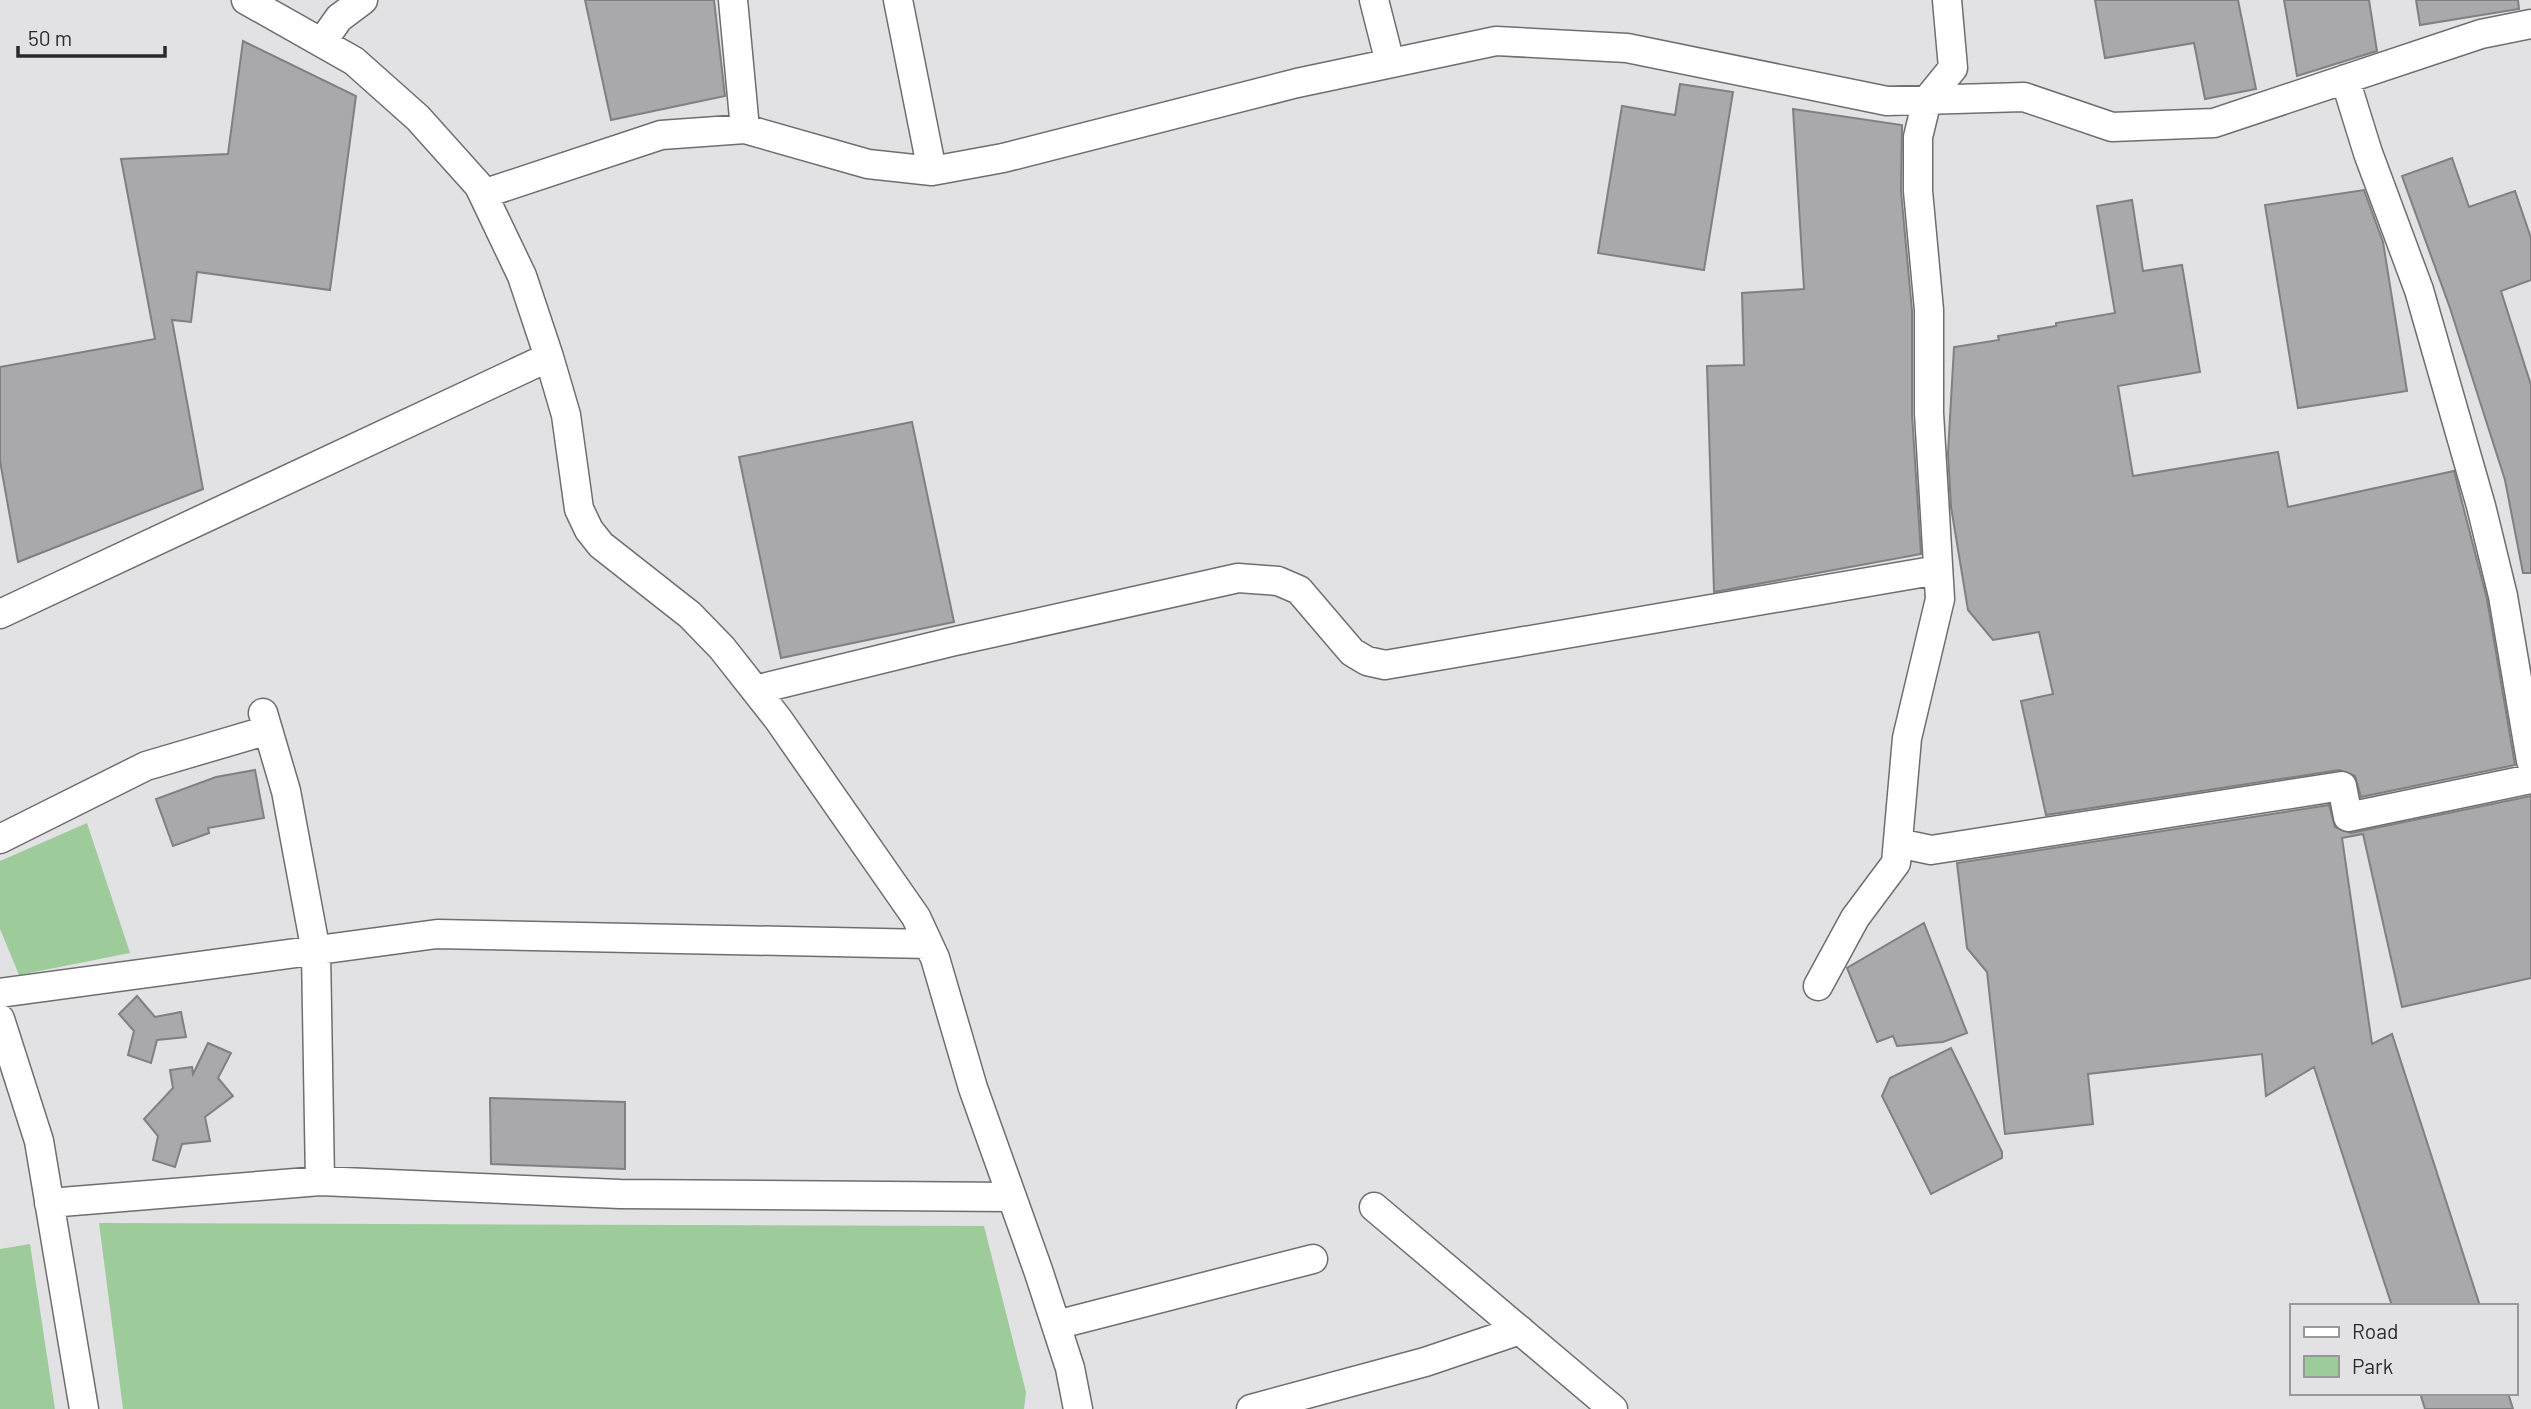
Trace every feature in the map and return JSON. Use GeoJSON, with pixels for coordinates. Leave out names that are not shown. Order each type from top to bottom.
{"type":"FeatureCollection","features":[{"type":"Feature","properties":{"kind":"street"},"geometry":{"type":"LineString","coordinates":[[246,0],[354,61],[418,118],[483,194],[522,276],[549,357],[566,415],[579,509],[589,530],[601,545],[690,615],[722,648],[882,865],[916,918],[928,944],[1010,1197],[1056,1325],[1070,1368],[1078,1409]]}},
{"type":"Feature","properties":{"kind":"street"},"geometry":{"type":"LineString","coordinates":[[322,42],[339,18],[363,0]]}},
{"type":"Feature","properties":{"kind":"street"},"geometry":{"type":"LineString","coordinates":[[733,0],[745,129]]}},
{"type":"Feature","properties":{"kind":"street"},"geometry":{"type":"LineString","coordinates":[[898,0],[932,171]]}},
{"type":"Feature","properties":{"kind":"street"},"geometry":{"type":"LineString","coordinates":[[1374,0],[1390,63]]}},
{"type":"Feature","properties":{"kind":"street"},"geometry":{"type":"LineString","coordinates":[[1818,986],[1855,918],[1896,863],[1907,738],[1940,599],[1929,413],[1929,310],[1918,191],[1918,137],[1927,100],[1953,68],[1947,0]]}},
{"type":"Feature","properties":{"kind":"street"},"geometry":{"type":"LineString","coordinates":[[483,194],[661,135],[745,129],[868,164],[932,171],[1003,158],[1297,83],[1496,41],[1628,48],[1887,101],[2024,97],[2112,127],[2214,123],[2481,34],[2531,24]]}},
{"type":"Feature","properties":{"kind":"street"},"geometry":{"type":"LineString","coordinates":[[2345,79],[2368,153],[2419,290],[2477,494],[2503,596],[2531,761]]}},
{"type":"Feature","properties":{"kind":"street"},"geometry":{"type":"LineString","coordinates":[[0,614],[549,357]]}},
{"type":"Feature","properties":{"kind":"street"},"geometry":{"type":"LineString","coordinates":[[755,690],[951,642],[1238,578],[1278,581],[1299,590],[1352,652],[1367,661],[1385,665],[1938,570]]}},
{"type":"Feature","properties":{"kind":"street"},"geometry":{"type":"LineString","coordinates":[[0,839],[146,766],[266,722],[286,791],[316,952],[320,1181]]}},
{"type":"Feature","properties":{"kind":"street"},"geometry":{"type":"LineString","coordinates":[[1898,843],[1931,850],[2342,786],[2348,817],[2531,779]]}},
{"type":"Feature","properties":{"kind":"street"},"geometry":{"type":"LineString","coordinates":[[0,993],[437,934],[928,944]]}},
{"type":"Feature","properties":{"kind":"street"},"geometry":{"type":"LineString","coordinates":[[0,1019],[39,1140],[84,1409]]}},
{"type":"Feature","properties":{"kind":"street"},"geometry":{"type":"LineString","coordinates":[[48,1203],[320,1181],[620,1194],[1010,1197]]}},
{"type":"Feature","properties":{"kind":"street"},"geometry":{"type":"LineString","coordinates":[[1374,1208],[1613,1409]]}},
{"type":"Feature","properties":{"kind":"street"},"geometry":{"type":"LineString","coordinates":[[1056,1325],[1313,1259]]}},
{"type":"Feature","properties":{"kind":"street"},"geometry":{"type":"LineString","coordinates":[[1251,1409],[1425,1362],[1520,1331]]}},
{"type":"Feature","properties":{"kind":"green space"},"geometry":{"type":"Polygon","coordinates":[[[87,823],[130,953],[19,975],[0,929],[0,861],[87,823]]]}},
{"type":"Feature","properties":{"kind":"green space"},"geometry":{"type":"Polygon","coordinates":[[[99,1223],[984,1226],[1026,1392],[1024,1409],[123,1409],[99,1223]]]}},
{"type":"Feature","properties":{"kind":"green space"},"geometry":{"type":"Polygon","coordinates":[[[30,1244],[55,1409],[0,1409],[0,1249],[30,1244]]]}},
{"type":"Feature","properties":{"kind":"building"},"geometry":{"type":"Polygon","coordinates":[[[585,0],[714,0],[725,96],[611,120],[585,0]]]}},
{"type":"Feature","properties":{"kind":"building"},"geometry":{"type":"Polygon","coordinates":[[[2095,0],[2238,0],[2256,89],[2205,99],[2194,43],[2105,58],[2095,0]]]}},
{"type":"Feature","properties":{"kind":"building"},"geometry":{"type":"Polygon","coordinates":[[[2284,0],[2369,0],[2377,51],[2297,76],[2284,0]]]}},
{"type":"Feature","properties":{"kind":"building"},"geometry":{"type":"Polygon","coordinates":[[[2416,0],[2518,0],[2519,9],[2420,25],[2416,0]]]}},
{"type":"Feature","properties":{"kind":"building"},"geometry":{"type":"Polygon","coordinates":[[[243,41],[356,96],[330,290],[197,272],[191,322],[172,320],[203,489],[18,562],[0,461],[0,367],[155,339],[121,159],[228,154],[243,41]]]}},
{"type":"Feature","properties":{"kind":"building"},"geometry":{"type":"Polygon","coordinates":[[[1680,84],[1733,92],[1704,270],[1598,253],[1622,106],[1675,115],[1680,84]]]}},
{"type":"Feature","properties":{"kind":"building"},"geometry":{"type":"Polygon","coordinates":[[[1793,109],[1902,125],[1901,191],[1912,311],[1912,414],[1921,554],[1714,592],[1707,366],[1744,365],[1742,293],[1804,289],[1793,109]]]}},
{"type":"Feature","properties":{"kind":"building"},"geometry":{"type":"Polygon","coordinates":[[[2452,158],[2469,207],[2515,191],[2531,238],[2531,280],[2501,291],[2531,385],[2531,573],[2523,573],[2505,480],[2450,308],[2402,176],[2452,158]]]}},
{"type":"Feature","properties":{"kind":"building"},"geometry":{"type":"Polygon","coordinates":[[[2364,190],[2383,242],[2407,391],[2298,408],[2265,205],[2364,190]]]}},
{"type":"Feature","properties":{"kind":"building"},"geometry":{"type":"Polygon","coordinates":[[[2132,200],[2143,271],[2182,265],[2200,372],[2118,386],[2133,476],[2278,452],[2288,507],[2454,471],[2487,599],[2515,765],[2361,797],[2355,776],[2339,770],[2046,815],[2021,701],[2053,694],[2039,632],[1993,640],[1968,610],[1951,507],[1948,453],[1954,347],[1999,340],[1998,336],[2115,313],[2097,206],[2132,200]]]}},
{"type":"Feature","properties":{"kind":"building"},"geometry":{"type":"Polygon","coordinates":[[[912,422],[954,622],[781,658],[739,457],[912,422]]]}},
{"type":"Feature","properties":{"kind":"building"},"geometry":{"type":"Polygon","coordinates":[[[255,770],[264,818],[208,828],[209,833],[173,846],[156,799],[216,777],[255,770]]]}},
{"type":"Feature","properties":{"kind":"building"},"geometry":{"type":"Polygon","coordinates":[[[2531,796],[2531,978],[2402,1007],[2363,834],[2342,838],[2372,1044],[2392,1034],[2479,1304],[2391,1304],[2314,1067],[2266,1096],[2262,1054],[2088,1074],[2093,1124],[2005,1134],[1987,972],[1967,948],[1957,863],[2329,805],[2335,827],[2351,833],[2531,796]]]}},
{"type":"Feature","properties":{"kind":"building"},"geometry":{"type":"Polygon","coordinates":[[[1924,923],[1967,1033],[1943,1042],[1897,1046],[1893,1036],[1877,1042],[1847,968],[1924,923]]]}},
{"type":"Feature","properties":{"kind":"building"},"geometry":{"type":"Polygon","coordinates":[[[137,996],[155,1017],[181,1012],[186,1037],[157,1040],[151,1063],[128,1055],[134,1031],[119,1014],[137,996]]]}},
{"type":"Feature","properties":{"kind":"building"},"geometry":{"type":"Polygon","coordinates":[[[208,1043],[231,1053],[218,1078],[233,1096],[205,1117],[210,1141],[182,1144],[175,1167],[153,1160],[158,1136],[144,1119],[173,1088],[170,1070],[192,1067],[193,1074],[208,1043]]]}},
{"type":"Feature","properties":{"kind":"building"},"geometry":{"type":"Polygon","coordinates":[[[1951,1048],[2002,1152],[2002,1158],[1931,1194],[1882,1096],[1890,1078],[1951,1048]]]}},
{"type":"Feature","properties":{"kind":"building"},"geometry":{"type":"Polygon","coordinates":[[[490,1098],[625,1102],[625,1169],[491,1164],[490,1098]]]}},
{"type":"Feature","properties":{"kind":"building"},"geometry":{"type":"Polygon","coordinates":[[[2421,1395],[2509,1395],[2513,1409],[2425,1409],[2421,1395]]]}}]}
